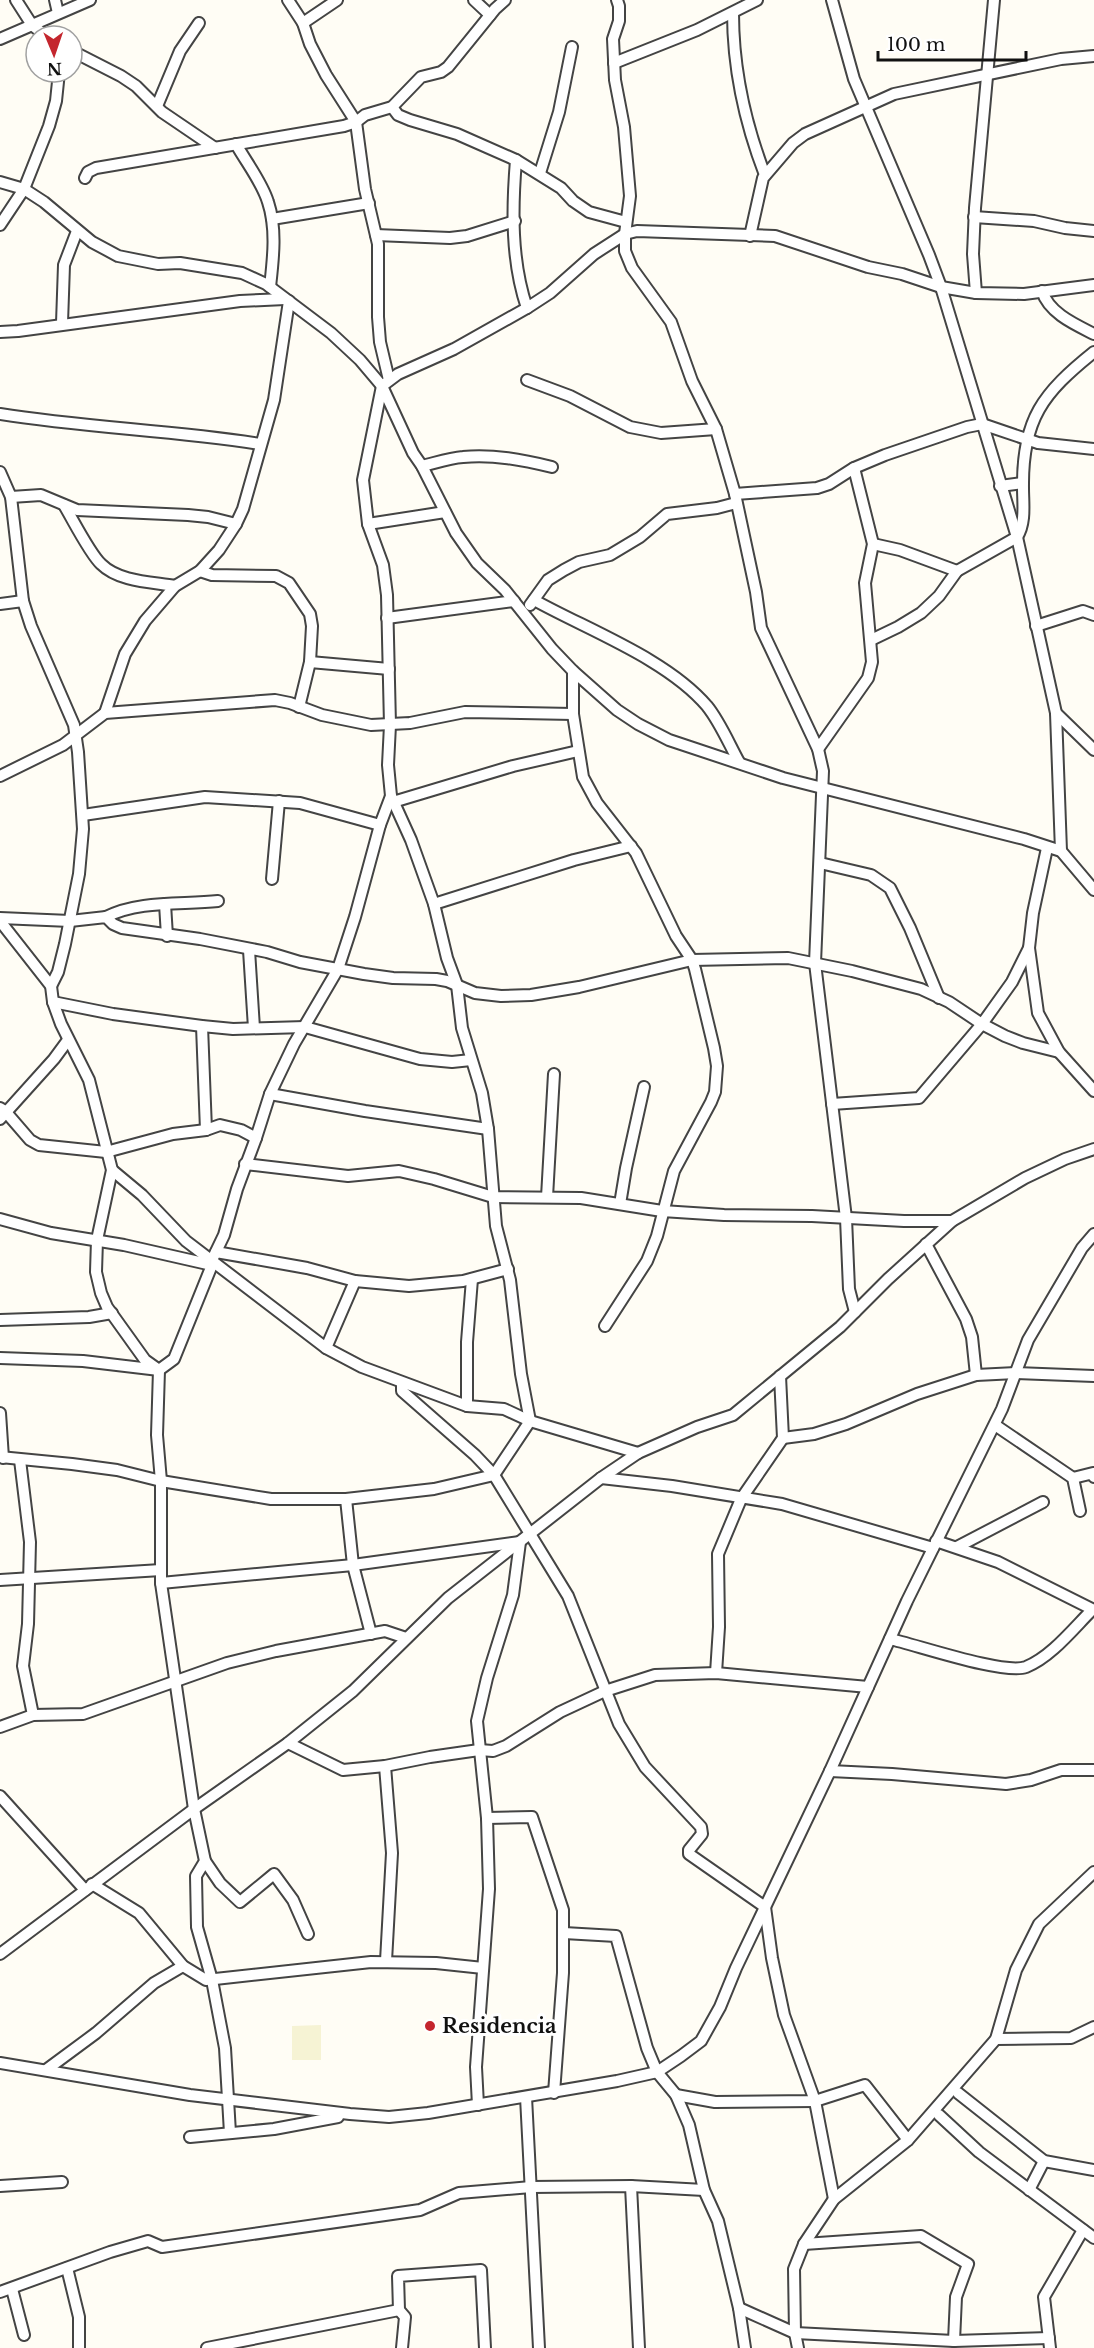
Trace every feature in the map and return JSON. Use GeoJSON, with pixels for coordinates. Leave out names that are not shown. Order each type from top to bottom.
{"type":"FeatureCollection","features":[{"type":"Feature","properties":{"kind":"street"},"geometry":{"type":"LineString","coordinates":[[16,0],[31,24]]}},
{"type":"Feature","properties":{"kind":"street"},"geometry":{"type":"LineString","coordinates":[[55,0],[58,13]]}},
{"type":"Feature","properties":{"kind":"street"},"geometry":{"type":"LineString","coordinates":[[34,24],[90,0]]}},
{"type":"Feature","properties":{"kind":"street"},"geometry":{"type":"LineString","coordinates":[[288,0],[303,23],[310,44],[326,75],[356,122],[380,260],[378,316],[385,383],[413,453],[456,533],[477,562],[514,601],[552,649],[617,710],[669,740],[783,778],[1061,851],[1094,890]]}},
{"type":"Feature","properties":{"kind":"street"},"geometry":{"type":"LineString","coordinates":[[303,23],[337,0]]}},
{"type":"Feature","properties":{"kind":"street"},"geometry":{"type":"LineString","coordinates":[[474,0],[490,15]]}},
{"type":"Feature","properties":{"kind":"street"},"geometry":{"type":"LineString","coordinates":[[85,178],[88,172],[96,168],[344,126],[356,122],[365,115],[392,107],[421,77],[441,72],[448,67],[505,0]]}},
{"type":"Feature","properties":{"kind":"street"},"geometry":{"type":"LineString","coordinates":[[617,0],[619,21],[613,39],[615,80],[624,128],[630,196],[625,234],[626,250],[632,267],[671,322],[692,381],[716,429],[736,498],[756,592],[761,628],[818,749],[823,771],[815,963],[846,1218],[849,1289],[855,1312]]}},
{"type":"Feature","properties":{"kind":"street"},"geometry":{"type":"LineString","coordinates":[[614,63],[733,13],[757,0]]}},
{"type":"Feature","properties":{"kind":"street"},"geometry":{"type":"LineString","coordinates":[[832,0],[855,80],[941,287],[1017,537],[1056,713],[1061,851]]}},
{"type":"Feature","properties":{"kind":"street"},"geometry":{"type":"LineString","coordinates":[[976,293],[973,254],[974,217],[994,0]]}},
{"type":"Feature","properties":{"kind":"street"},"geometry":{"type":"LineString","coordinates":[[733,13],[735,55],[747,123],[765,176]]}},
{"type":"Feature","properties":{"kind":"street"},"geometry":{"type":"LineString","coordinates":[[157,106],[180,51],[199,23]]}},
{"type":"Feature","properties":{"kind":"street"},"geometry":{"type":"LineString","coordinates":[[0,39],[24,28]]}},
{"type":"Feature","properties":{"kind":"street"},"geometry":{"type":"LineString","coordinates":[[540,173],[559,112],[572,46]]}},
{"type":"Feature","properties":{"kind":"street"},"geometry":{"type":"LineString","coordinates":[[750,236],[765,176],[799,139],[894,94],[1061,59],[1094,56]]}},
{"type":"Feature","properties":{"kind":"street"},"geometry":{"type":"LineString","coordinates":[[84,57],[136,86],[175,122],[215,148]]}},
{"type":"Feature","properties":{"kind":"street"},"geometry":{"type":"LineString","coordinates":[[0,225],[24,189],[49,126],[58,84]]}},
{"type":"Feature","properties":{"kind":"street"},"geometry":{"type":"LineString","coordinates":[[392,107],[398,115],[488,146],[516,160],[540,173],[589,212],[626,222]]}},
{"type":"Feature","properties":{"kind":"street"},"geometry":{"type":"LineString","coordinates":[[236,144],[268,200],[272,219],[273,260],[270,287]]}},
{"type":"Feature","properties":{"kind":"street"},"geometry":{"type":"LineString","coordinates":[[516,160],[517,269],[527,308]]}},
{"type":"Feature","properties":{"kind":"street"},"geometry":{"type":"LineString","coordinates":[[0,182],[24,189],[44,202],[92,242],[118,256],[158,264],[180,263],[242,273],[270,287],[331,333],[385,383]]}},
{"type":"Feature","properties":{"kind":"street"},"geometry":{"type":"LineString","coordinates":[[272,219],[369,203]]}},
{"type":"Feature","properties":{"kind":"street"},"geometry":{"type":"LineString","coordinates":[[974,217],[1034,221],[1065,228],[1094,231]]}},
{"type":"Feature","properties":{"kind":"street"},"geometry":{"type":"LineString","coordinates":[[376,235],[450,238],[467,236],[515,221]]}},
{"type":"Feature","properties":{"kind":"street"},"geometry":{"type":"LineString","coordinates":[[62,323],[64,265],[77,231]]}},
{"type":"Feature","properties":{"kind":"street"},"geometry":{"type":"LineString","coordinates":[[385,383],[454,349],[527,308],[550,293],[594,254],[625,234],[637,231],[775,236],[868,267],[902,274],[941,287],[976,293],[1006,294],[1094,285]]}},
{"type":"Feature","properties":{"kind":"street"},"geometry":{"type":"LineString","coordinates":[[1042,291],[1045,302],[1060,315],[1094,334]]}},
{"type":"Feature","properties":{"kind":"street"},"geometry":{"type":"LineString","coordinates":[[0,332],[240,301],[287,300]]}},
{"type":"Feature","properties":{"kind":"street"},"geometry":{"type":"LineString","coordinates":[[105,713],[125,654],[145,621],[176,586],[200,571],[219,550],[236,524],[246,500],[276,389],[287,300]]}},
{"type":"Feature","properties":{"kind":"street"},"geometry":{"type":"LineString","coordinates":[[871,640],[921,613],[939,596],[957,571],[1017,537],[1023,521],[1026,440],[1033,420],[1052,389],[1094,352]]}},
{"type":"Feature","properties":{"kind":"street"},"geometry":{"type":"LineString","coordinates":[[527,380],[570,396],[630,427],[661,433],[716,429]]}},
{"type":"Feature","properties":{"kind":"street"},"geometry":{"type":"LineString","coordinates":[[0,1413],[2,1458],[117,1470],[161,1481],[271,1499],[346,1499],[434,1490],[494,1475],[530,1421],[521,1374],[508,1269],[496,1226],[488,1129],[482,1093],[462,1028],[457,985],[447,958],[434,904],[411,840],[392,799],[388,765],[390,725],[383,565],[368,524],[363,480],[385,383]]}},
{"type":"Feature","properties":{"kind":"street"},"geometry":{"type":"LineString","coordinates":[[0,414],[210,436],[260,444]]}},
{"type":"Feature","properties":{"kind":"street"},"geometry":{"type":"LineString","coordinates":[[524,614],[548,580],[579,562],[610,555],[640,537],[667,514],[717,508],[736,498],[817,488],[830,484],[854,468],[885,455],[982,424],[1026,440],[1094,448]]}},
{"type":"Feature","properties":{"kind":"street"},"geometry":{"type":"LineString","coordinates":[[422,466],[462,457],[492,457],[521,459],[552,467]]}},
{"type":"Feature","properties":{"kind":"street"},"geometry":{"type":"LineString","coordinates":[[818,749],[868,678],[872,662],[865,583],[873,544],[854,468]]}},
{"type":"Feature","properties":{"kind":"street"},"geometry":{"type":"LineString","coordinates":[[0,472],[11,497],[23,601],[76,735],[83,815],[79,874],[58,972],[51,986]]}},
{"type":"Feature","properties":{"kind":"street"},"geometry":{"type":"LineString","coordinates":[[1000,486],[1023,483]]}},
{"type":"Feature","properties":{"kind":"street"},"geometry":{"type":"LineString","coordinates":[[11,497],[41,495],[77,510],[208,517],[236,524]]}},
{"type":"Feature","properties":{"kind":"street"},"geometry":{"type":"LineString","coordinates":[[64,505],[100,564],[129,578],[176,586]]}},
{"type":"Feature","properties":{"kind":"street"},"geometry":{"type":"LineString","coordinates":[[368,524],[445,512]]}},
{"type":"Feature","properties":{"kind":"street"},"geometry":{"type":"LineString","coordinates":[[873,544],[900,550],[957,571]]}},
{"type":"Feature","properties":{"kind":"street"},"geometry":{"type":"LineString","coordinates":[[200,571],[212,575],[276,576],[289,583],[310,614],[310,662],[299,707]]}},
{"type":"Feature","properties":{"kind":"street"},"geometry":{"type":"LineString","coordinates":[[534,600],[641,656],[674,676],[709,708],[739,762]]}},
{"type":"Feature","properties":{"kind":"street"},"geometry":{"type":"LineString","coordinates":[[0,604],[23,601]]}},
{"type":"Feature","properties":{"kind":"street"},"geometry":{"type":"LineString","coordinates":[[387,618],[514,601]]}},
{"type":"Feature","properties":{"kind":"street"},"geometry":{"type":"LineString","coordinates":[[1036,626],[1083,611],[1094,615]]}},
{"type":"Feature","properties":{"kind":"street"},"geometry":{"type":"LineString","coordinates":[[310,662],[388,669]]}},
{"type":"Feature","properties":{"kind":"street"},"geometry":{"type":"LineString","coordinates":[[573,670],[573,714],[583,777],[589,791],[644,867],[676,936],[692,960],[717,1066],[715,1092],[695,1135],[674,1171],[657,1236],[647,1261],[605,1326]]}},
{"type":"Feature","properties":{"kind":"street"},"geometry":{"type":"LineString","coordinates":[[0,776],[63,745],[105,713],[275,700],[371,725],[390,725],[465,712],[573,714]]}},
{"type":"Feature","properties":{"kind":"street"},"geometry":{"type":"LineString","coordinates":[[1056,713],[1094,750]]}},
{"type":"Feature","properties":{"kind":"street"},"geometry":{"type":"LineString","coordinates":[[0,1358],[83,1361],[159,1370],[174,1359],[224,1235],[245,1164],[270,1094],[338,969],[380,825],[392,799],[578,750]]}},
{"type":"Feature","properties":{"kind":"street"},"geometry":{"type":"LineString","coordinates":[[83,815],[205,797],[300,803],[380,825]]}},
{"type":"Feature","properties":{"kind":"street"},"geometry":{"type":"LineString","coordinates":[[272,879],[279,801]]}},
{"type":"Feature","properties":{"kind":"street"},"geometry":{"type":"LineString","coordinates":[[434,904],[574,860],[631,846]]}},
{"type":"Feature","properties":{"kind":"street"},"geometry":{"type":"LineString","coordinates":[[1047,848],[1033,913],[1029,948],[1038,1014],[1059,1052],[1094,1091]]}},
{"type":"Feature","properties":{"kind":"street"},"geometry":{"type":"LineString","coordinates":[[820,863],[871,875],[890,888],[910,928],[939,998]]}},
{"type":"Feature","properties":{"kind":"street"},"geometry":{"type":"LineString","coordinates":[[0,919],[70,921],[106,917],[122,911],[165,904],[187,905],[218,901]]}},
{"type":"Feature","properties":{"kind":"street"},"geometry":{"type":"LineString","coordinates":[[165,904],[167,936]]}},
{"type":"Feature","properties":{"kind":"street"},"geometry":{"type":"LineString","coordinates":[[106,917],[113,924],[122,928],[200,939],[300,962],[393,978],[436,979],[487,995],[531,995],[632,976],[692,960],[788,958],[892,981],[921,990],[982,1024],[1023,1043],[1059,1052]]}},
{"type":"Feature","properties":{"kind":"street"},"geometry":{"type":"LineString","coordinates":[[0,919],[51,986],[53,1002],[68,1040],[89,1080],[112,1170],[97,1240],[96,1272],[100,1293],[145,1360],[159,1370]]}},
{"type":"Feature","properties":{"kind":"street"},"geometry":{"type":"LineString","coordinates":[[832,1104],[919,1098],[982,1024],[1012,982],[1029,948]]}},
{"type":"Feature","properties":{"kind":"street"},"geometry":{"type":"LineString","coordinates":[[249,950],[254,1028]]}},
{"type":"Feature","properties":{"kind":"street"},"geometry":{"type":"LineString","coordinates":[[53,1002],[113,1014],[202,1026],[233,1029],[305,1027],[420,1059],[452,1062],[471,1060]]}},
{"type":"Feature","properties":{"kind":"street"},"geometry":{"type":"LineString","coordinates":[[202,1026],[201,1049],[206,1130]]}},
{"type":"Feature","properties":{"kind":"street"},"geometry":{"type":"LineString","coordinates":[[68,1040],[54,1059],[2,1113],[30,1140],[39,1145],[106,1152],[173,1134],[206,1130],[220,1125],[241,1130],[256,1138]]}},
{"type":"Feature","properties":{"kind":"street"},"geometry":{"type":"LineString","coordinates":[[547,1197],[554,1074]]}},
{"type":"Feature","properties":{"kind":"street"},"geometry":{"type":"LineString","coordinates":[[621,1204],[626,1168],[644,1087]]}},
{"type":"Feature","properties":{"kind":"street"},"geometry":{"type":"LineString","coordinates":[[270,1094],[488,1129]]}},
{"type":"Feature","properties":{"kind":"street"},"geometry":{"type":"LineString","coordinates":[[0,1954],[194,1809],[288,1743],[353,1691],[448,1598],[601,1478],[638,1453],[697,1427],[732,1415],[855,1312],[952,1221],[1025,1178],[1065,1159],[1094,1149]]}},
{"type":"Feature","properties":{"kind":"street"},"geometry":{"type":"LineString","coordinates":[[245,1164],[348,1176],[399,1171],[493,1197],[581,1198],[662,1211],[724,1215],[812,1215],[904,1221],[952,1221]]}},
{"type":"Feature","properties":{"kind":"street"},"geometry":{"type":"LineString","coordinates":[[112,1170],[142,1195],[186,1240],[326,1348],[362,1367],[467,1406],[504,1409],[530,1421],[638,1453]]}},
{"type":"Feature","properties":{"kind":"street"},"geometry":{"type":"LineString","coordinates":[[0,1219],[42,1231],[213,1259],[307,1268],[355,1281],[409,1286],[472,1279],[508,1269]]}},
{"type":"Feature","properties":{"kind":"street"},"geometry":{"type":"LineString","coordinates":[[0,2063],[229,2100],[389,2117],[554,2093],[657,2072],[701,2041],[720,2007],[736,1968],[935,1544],[995,1425],[1028,1340],[1082,1248],[1094,1234]]}},
{"type":"Feature","properties":{"kind":"street"},"geometry":{"type":"LineString","coordinates":[[926,1244],[966,1319],[972,1337],[976,1375]]}},
{"type":"Feature","properties":{"kind":"street"},"geometry":{"type":"LineString","coordinates":[[467,1406],[467,1342],[472,1279]]}},
{"type":"Feature","properties":{"kind":"street"},"geometry":{"type":"LineString","coordinates":[[326,1348],[355,1281]]}},
{"type":"Feature","properties":{"kind":"street"},"geometry":{"type":"LineString","coordinates":[[0,1320],[112,1314]]}},
{"type":"Feature","properties":{"kind":"street"},"geometry":{"type":"LineString","coordinates":[[159,1370],[157,1435],[161,1481],[161,1583],[194,1809],[206,1861],[220,1883],[240,1902],[274,1874],[293,1900],[308,1934]]}},
{"type":"Feature","properties":{"kind":"street"},"geometry":{"type":"LineString","coordinates":[[783,1438],[814,1434],[846,1424],[917,1394],[976,1375],[1016,1373],[1094,1376]]}},
{"type":"Feature","properties":{"kind":"street"},"geometry":{"type":"LineString","coordinates":[[716,1673],[719,1627],[718,1554],[741,1499],[783,1438],[780,1376]]}},
{"type":"Feature","properties":{"kind":"street"},"geometry":{"type":"LineString","coordinates":[[402,1383],[402,1391],[475,1455],[494,1475],[568,1596],[619,1724],[645,1767],[701,1827],[702,1834],[689,1850],[692,1858],[765,1907],[772,1958],[784,2015],[815,2102],[834,2199]]}},
{"type":"Feature","properties":{"kind":"street"},"geometry":{"type":"LineString","coordinates":[[995,1425],[1073,1478],[1080,1511]]}},
{"type":"Feature","properties":{"kind":"street"},"geometry":{"type":"LineString","coordinates":[[20,1460],[30,1542],[28,1624],[23,1666],[33,1715]]}},
{"type":"Feature","properties":{"kind":"street"},"geometry":{"type":"LineString","coordinates":[[1073,1478],[1093,1473],[1094,1477]]}},
{"type":"Feature","properties":{"kind":"street"},"geometry":{"type":"LineString","coordinates":[[601,1478],[672,1486],[782,1504],[935,1544],[957,1547],[998,1562],[1076,1599],[1093,1610],[1044,1656],[1024,1667],[1002,1668],[890,1639]]}},
{"type":"Feature","properties":{"kind":"street"},"geometry":{"type":"LineString","coordinates":[[346,1499],[353,1565],[371,1634]]}},
{"type":"Feature","properties":{"kind":"street"},"geometry":{"type":"LineString","coordinates":[[957,1547],[1043,1502]]}},
{"type":"Feature","properties":{"kind":"street"},"geometry":{"type":"LineString","coordinates":[[161,1583],[353,1565],[520,1542]]}},
{"type":"Feature","properties":{"kind":"street"},"geometry":{"type":"LineString","coordinates":[[478,2105],[476,2067],[489,1890],[487,1818],[477,1721],[487,1678],[513,1595],[520,1542]]}},
{"type":"Feature","properties":{"kind":"street"},"geometry":{"type":"LineString","coordinates":[[0,1580],[161,1570]]}},
{"type":"Feature","properties":{"kind":"street"},"geometry":{"type":"LineString","coordinates":[[0,1727],[33,1715],[83,1714],[227,1663],[266,1653],[385,1631],[406,1638]]}},
{"type":"Feature","properties":{"kind":"street"},"geometry":{"type":"LineString","coordinates":[[288,1743],[343,1770],[385,1766],[479,1750],[493,1751],[506,1746],[560,1712],[605,1691],[655,1675],[716,1673],[868,1687]]}},
{"type":"Feature","properties":{"kind":"street"},"geometry":{"type":"LineString","coordinates":[[385,1766],[392,1853],[386,1961]]}},
{"type":"Feature","properties":{"kind":"street"},"geometry":{"type":"LineString","coordinates":[[830,1771],[1006,1784],[1031,1780],[1061,1770],[1094,1770]]}},
{"type":"Feature","properties":{"kind":"street"},"geometry":{"type":"LineString","coordinates":[[0,1796],[89,1887],[139,1913],[183,1966],[206,1980],[386,1961],[483,1968]]}},
{"type":"Feature","properties":{"kind":"street"},"geometry":{"type":"LineString","coordinates":[[487,1818],[532,1817],[563,1910],[564,1933],[554,2093]]}},
{"type":"Feature","properties":{"kind":"street"},"geometry":{"type":"LineString","coordinates":[[206,1861],[196,1876],[197,1927],[212,1980],[225,2048],[225,2084],[229,2100],[230,2133]]}},
{"type":"Feature","properties":{"kind":"street"},"geometry":{"type":"LineString","coordinates":[[798,2348],[795,2332],[795,2269],[804,2244],[834,2199],[908,2140],[996,2039],[1016,1970],[1039,1924],[1094,1872]]}},
{"type":"Feature","properties":{"kind":"street"},"geometry":{"type":"LineString","coordinates":[[564,1933],[616,1936],[647,2048],[657,2072],[676,2095],[689,2125],[704,2190],[718,2220],[739,2308],[745,2348]]}},
{"type":"Feature","properties":{"kind":"street"},"geometry":{"type":"LineString","coordinates":[[46,2070],[96,2033],[154,1983],[183,1966]]}},
{"type":"Feature","properties":{"kind":"street"},"geometry":{"type":"LineString","coordinates":[[996,2039],[1071,2038],[1094,2027]]}},
{"type":"Feature","properties":{"kind":"street"},"geometry":{"type":"LineString","coordinates":[[676,2095],[714,2102],[815,2102],[866,2085],[908,2140]]}},
{"type":"Feature","properties":{"kind":"street"},"geometry":{"type":"LineString","coordinates":[[958,2093],[1044,2161],[1094,2170]]}},
{"type":"Feature","properties":{"kind":"street"},"geometry":{"type":"LineString","coordinates":[[526,2097],[539,2348]]}},
{"type":"Feature","properties":{"kind":"street"},"geometry":{"type":"LineString","coordinates":[[190,2137],[274,2129],[350,2114]]}},
{"type":"Feature","properties":{"kind":"street"},"geometry":{"type":"LineString","coordinates":[[939,2115],[979,2152],[1094,2238]]}},
{"type":"Feature","properties":{"kind":"street"},"geometry":{"type":"LineString","coordinates":[[1029,2190],[1044,2161]]}},
{"type":"Feature","properties":{"kind":"street"},"geometry":{"type":"LineString","coordinates":[[0,2186],[62,2182]]}},
{"type":"Feature","properties":{"kind":"street"},"geometry":{"type":"LineString","coordinates":[[0,2292],[110,2252],[148,2241],[162,2247],[420,2210],[459,2193],[531,2187],[631,2186],[704,2190]]}},
{"type":"Feature","properties":{"kind":"street"},"geometry":{"type":"LineString","coordinates":[[631,2186],[639,2348]]}},
{"type":"Feature","properties":{"kind":"street"},"geometry":{"type":"LineString","coordinates":[[739,2308],[795,2332],[943,2344],[954,2341],[1050,2343],[1044,2297],[1083,2230]]}},
{"type":"Feature","properties":{"kind":"street"},"geometry":{"type":"LineString","coordinates":[[804,2244],[921,2236],[968,2264],[956,2297],[954,2341]]}},
{"type":"Feature","properties":{"kind":"street"},"geometry":{"type":"LineString","coordinates":[[67,2268],[79,2317],[79,2348]]}},
{"type":"Feature","properties":{"kind":"street"},"geometry":{"type":"LineString","coordinates":[[402,2348],[405,2317],[399,2310],[398,2276],[481,2270],[485,2348]]}},
{"type":"Feature","properties":{"kind":"street"},"geometry":{"type":"LineString","coordinates":[[12,2289],[24,2335]]}},
{"type":"Feature","properties":{"kind":"street"},"geometry":{"type":"LineString","coordinates":[[207,2348],[399,2310]]}},
{"type":"Feature","properties":{"kind":"shaded area"},"geometry":{"type":"Polygon","coordinates":[[[321,2025],[321,2060],[292,2060],[292,2026],[321,2025]]]}},
{"type":"Feature","properties":{"kind":"place","name":"Residencia"},"geometry":{"type":"Point","coordinates":[430,2026]}}]}
